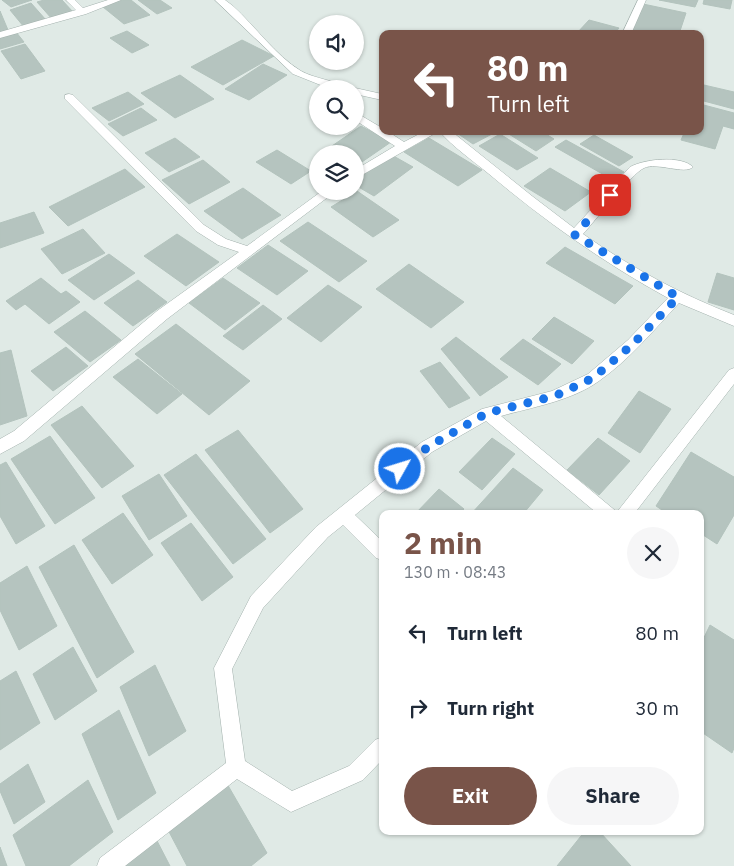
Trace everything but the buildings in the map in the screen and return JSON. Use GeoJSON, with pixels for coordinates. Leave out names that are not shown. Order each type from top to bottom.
{"type":"FeatureCollection","features":[{"type":"Feature","properties":{"kind":"street"},"geometry":{"type":"LineString","coordinates":[[70,0],[83,12]]}},
{"type":"Feature","properties":{"kind":"street"},"geometry":{"type":"LineString","coordinates":[[0,35],[83,12],[117,0]]}},
{"type":"Feature","properties":{"kind":"street"},"geometry":{"type":"LineString","coordinates":[[219,0],[245,20],[284,62],[298,73],[313,80]]}},
{"type":"Feature","properties":{"kind":"street"},"geometry":{"type":"LineString","coordinates":[[628,30],[642,0]]}},
{"type":"Feature","properties":{"kind":"street"},"geometry":{"type":"LineString","coordinates":[[364,93],[379,96]]}},
{"type":"Feature","properties":{"kind":"street"},"geometry":{"type":"LineString","coordinates":[[69,97],[200,228],[222,242],[249,252]]}},
{"type":"Feature","properties":{"kind":"street"},"geometry":{"type":"LineString","coordinates":[[364,121],[379,130]]}},
{"type":"Feature","properties":{"kind":"street"},"geometry":{"type":"LineString","coordinates":[[386,135],[403,146]]}},
{"type":"Feature","properties":{"kind":"street"},"geometry":{"type":"LineString","coordinates":[[364,170],[403,146],[426,135]]}},
{"type":"Feature","properties":{"kind":"street"},"geometry":{"type":"LineString","coordinates":[[449,135],[521,195],[575,235],[678,297],[734,322]]}},
{"type":"Feature","properties":{"kind":"street"},"geometry":{"type":"LineString","coordinates":[[575,235],[634,169],[642,164],[652,162],[687,167]]}},
{"type":"Feature","properties":{"kind":"street"},"geometry":{"type":"LineString","coordinates":[[0,447],[19,436],[162,315],[318,200]]}},
{"type":"Feature","properties":{"kind":"street"},"geometry":{"type":"LineString","coordinates":[[236,767],[223,668],[257,602],[322,532],[428,447],[487,413],[555,396],[593,378],[633,344],[678,297]]}},
{"type":"Feature","properties":{"kind":"street"},"geometry":{"type":"LineString","coordinates":[[627,510],[734,374]]}},
{"type":"Feature","properties":{"kind":"street"},"geometry":{"type":"LineString","coordinates":[[487,413],[605,510]]}},
{"type":"Feature","properties":{"kind":"street"},"geometry":{"type":"LineString","coordinates":[[344,514],[379,549]]}},
{"type":"Feature","properties":{"kind":"street"},"geometry":{"type":"LineString","coordinates":[[236,767],[291,802],[356,773],[379,751]]}},
{"type":"Feature","properties":{"kind":"street"},"geometry":{"type":"LineString","coordinates":[[108,866],[236,767]]}},
{"type":"Feature","properties":{"kind":"route"},"geometry":{"type":"LineString","coordinates":[[400,469],[428,447],[487,413],[555,396],[593,378],[633,344],[678,297],[575,235],[610,195]]}}]}
